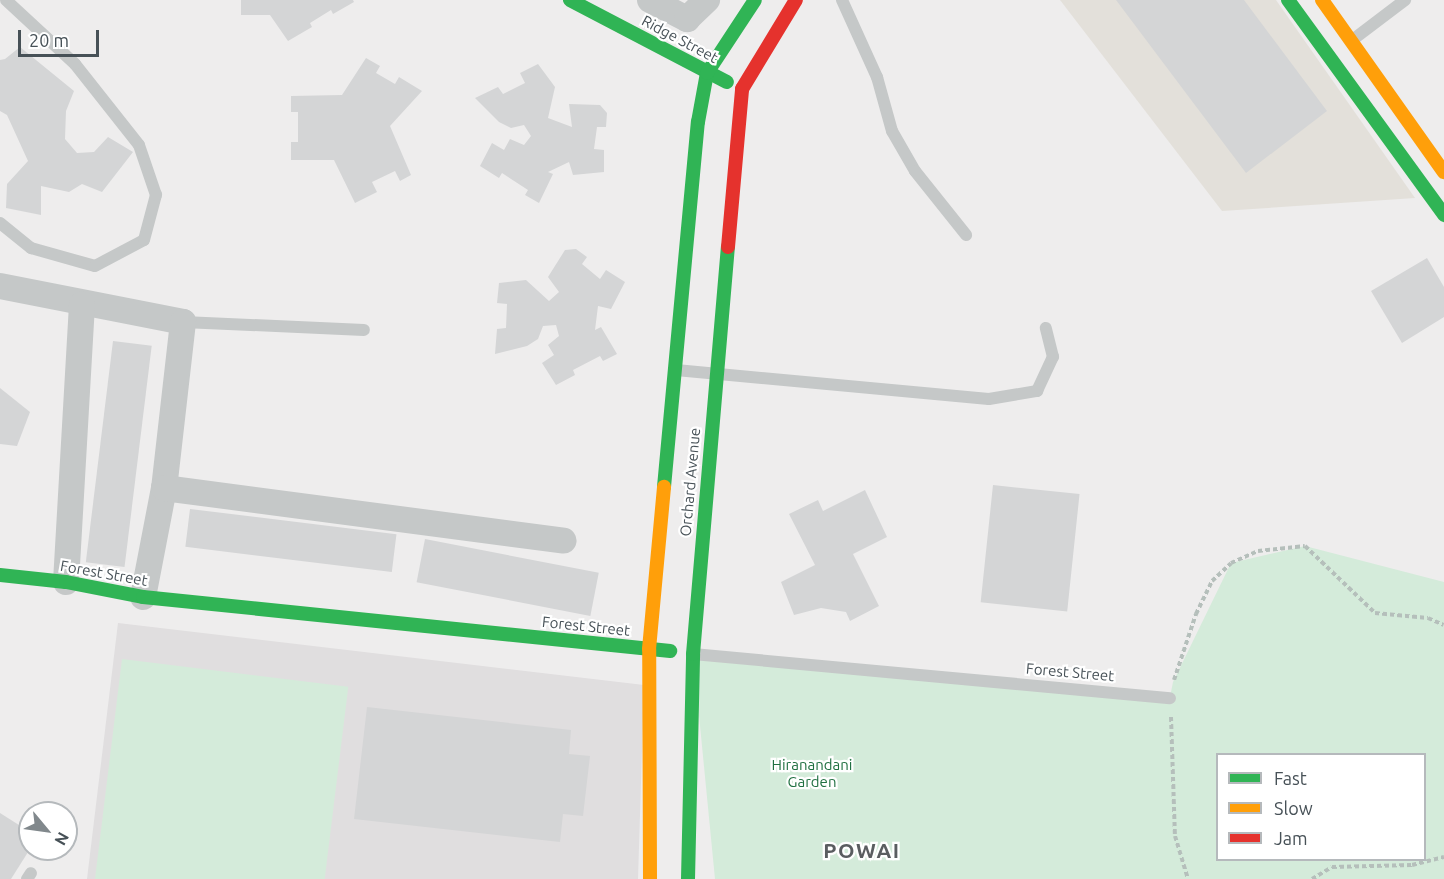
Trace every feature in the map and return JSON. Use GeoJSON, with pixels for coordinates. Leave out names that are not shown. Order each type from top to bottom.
{"type":"FeatureCollection","features":[{"type":"Feature","properties":{"kind":"street","name":"Ridge Street"},"geometry":{"type":"LineString","coordinates":[[570,0],[707,73],[742,89]]}},
{"type":"Feature","properties":{"kind":"street"},"geometry":{"type":"LineString","coordinates":[[650,0],[687,19],[707,0]]}},
{"type":"Feature","properties":{"kind":"street"},"geometry":{"type":"LineString","coordinates":[[707,73],[755,0]]}},
{"type":"Feature","properties":{"kind":"street"},"geometry":{"type":"LineString","coordinates":[[742,89],[796,0]]}},
{"type":"Feature","properties":{"kind":"street"},"geometry":{"type":"LineString","coordinates":[[1288,0],[1340,49],[1444,172]]}},
{"type":"Feature","properties":{"kind":"street"},"geometry":{"type":"LineString","coordinates":[[1322,0],[1340,49],[1444,214]]}},
{"type":"Feature","properties":{"kind":"street","name":"Orchard Avenue"},"geometry":{"type":"LineString","coordinates":[[650,879],[649,649],[698,122],[707,73]]}},
{"type":"Feature","properties":{"kind":"street","name":"Orchard Avenue"},"geometry":{"type":"LineString","coordinates":[[688,879],[693,654],[742,89]]}},
{"type":"Feature","properties":{"kind":"street"},"geometry":{"type":"LineString","coordinates":[[0,286],[82,304],[183,322],[164,488],[143,597]]}},
{"type":"Feature","properties":{"kind":"street"},"geometry":{"type":"LineString","coordinates":[[66,582],[82,304]]}},
{"type":"Feature","properties":{"kind":"street"},"geometry":{"type":"LineString","coordinates":[[164,488],[564,542]]}},
{"type":"Feature","properties":{"kind":"street","name":"Forest Street"},"geometry":{"type":"LineString","coordinates":[[0,575],[66,582],[143,597],[693,654]]}},
{"type":"Feature","properties":{"kind":"lane"},"geometry":{"type":"LineString","coordinates":[[0,223],[31,248],[95,266],[144,240],[156,195],[139,145],[75,64],[6,0]]}},
{"type":"Feature","properties":{"kind":"lane"},"geometry":{"type":"LineString","coordinates":[[842,0],[878,77],[892,131],[915,171],[966,235]]}},
{"type":"Feature","properties":{"kind":"lane"},"geometry":{"type":"LineString","coordinates":[[1340,49],[1405,0]]}},
{"type":"Feature","properties":{"kind":"lane"},"geometry":{"type":"LineString","coordinates":[[183,322],[364,330]]}},
{"type":"Feature","properties":{"kind":"lane"},"geometry":{"type":"LineString","coordinates":[[674,370],[989,399],[1037,391],[1053,357],[1046,328]]}},
{"type":"Feature","properties":{"kind":"lane","name":"Forest Street"},"geometry":{"type":"LineString","coordinates":[[693,654],[1170,698]]}},
{"type":"Feature","properties":{"kind":"path"},"geometry":{"type":"LineString","coordinates":[[1188,879],[1175,836],[1170,698],[1196,614],[1212,581],[1231,563],[1257,551],[1305,546],[1375,613],[1428,618],[1444,625]]}},
{"type":"Feature","properties":{"kind":"path"},"geometry":{"type":"LineString","coordinates":[[1312,879],[1332,867],[1359,864],[1412,865],[1444,857]]}},
{"type":"Feature","properties":{"kind":"shaded area"},"geometry":{"type":"Polygon","coordinates":[[[1060,0],[1276,0],[1415,198],[1222,211],[1060,0]]]}},
{"type":"Feature","properties":{"kind":"shaded area"},"geometry":{"type":"Polygon","coordinates":[[[118,623],[644,685],[638,879],[87,879],[118,623]]]}},
{"type":"Feature","properties":{"kind":"green space","name":"Hiranandani Garden"},"geometry":{"type":"Polygon","coordinates":[[[1305,546],[1444,582],[1444,879],[715,879],[693,654],[1170,697],[1173,682],[1231,563],[1305,546]]]}},
{"type":"Feature","properties":{"kind":"green space"},"geometry":{"type":"Polygon","coordinates":[[[122,659],[348,687],[325,879],[95,879],[122,659]]]}},
{"type":"Feature","properties":{"kind":"building"},"geometry":{"type":"Polygon","coordinates":[[[241,0],[353,0],[354,2],[333,14],[331,10],[310,23],[312,27],[288,41],[270,15],[241,15],[241,0]]]}},
{"type":"Feature","properties":{"kind":"building"},"geometry":{"type":"Polygon","coordinates":[[[1116,0],[1244,0],[1327,111],[1246,173],[1116,0]]]}},
{"type":"Feature","properties":{"kind":"building"},"geometry":{"type":"Polygon","coordinates":[[[20,47],[74,91],[66,111],[65,139],[77,153],[94,152],[108,137],[133,152],[102,192],[82,184],[69,192],[41,186],[41,215],[6,208],[7,184],[28,161],[7,115],[0,111],[0,60],[5,59],[20,47]]]}},
{"type":"Feature","properties":{"kind":"building"},"geometry":{"type":"Polygon","coordinates":[[[366,58],[380,66],[376,73],[395,84],[399,77],[422,91],[390,126],[411,175],[400,181],[395,171],[372,182],[377,192],[355,203],[334,160],[291,160],[291,142],[298,142],[298,112],[291,112],[291,96],[342,95],[366,58]]]}},
{"type":"Feature","properties":{"kind":"building"},"geometry":{"type":"Polygon","coordinates":[[[538,64],[555,87],[548,118],[572,127],[569,104],[600,105],[607,113],[606,127],[597,127],[594,149],[604,150],[604,172],[573,175],[569,162],[548,172],[553,174],[539,203],[525,195],[528,190],[502,173],[499,178],[480,166],[492,143],[504,150],[510,139],[524,145],[531,136],[524,125],[511,128],[499,122],[475,98],[498,87],[503,94],[525,83],[520,73],[538,64]]]}},
{"type":"Feature","properties":{"kind":"building"},"geometry":{"type":"Polygon","coordinates":[[[576,249],[587,257],[582,264],[600,279],[606,270],[625,282],[611,309],[598,306],[595,330],[601,327],[617,354],[603,361],[600,356],[573,370],[575,375],[556,385],[542,363],[554,355],[548,345],[559,336],[556,325],[543,326],[538,339],[527,346],[495,354],[497,329],[506,328],[507,304],[497,303],[499,283],[526,280],[549,301],[559,292],[548,277],[565,250],[576,249]]]}},
{"type":"Feature","properties":{"kind":"building"},"geometry":{"type":"Polygon","coordinates":[[[1427,258],[1444,287],[1444,317],[1402,343],[1371,291],[1427,258]]]}},
{"type":"Feature","properties":{"kind":"building"},"geometry":{"type":"Polygon","coordinates":[[[113,341],[152,346],[125,567],[86,562],[113,341]]]}},
{"type":"Feature","properties":{"kind":"building"},"geometry":{"type":"Polygon","coordinates":[[[0,388],[30,412],[17,446],[0,444],[0,388]]]}},
{"type":"Feature","properties":{"kind":"building"},"geometry":{"type":"Polygon","coordinates":[[[993,485],[1080,494],[1067,611],[981,602],[993,485]]]}},
{"type":"Feature","properties":{"kind":"building"},"geometry":{"type":"Polygon","coordinates":[[[865,490],[887,537],[853,554],[879,606],[850,621],[846,612],[821,608],[794,615],[781,582],[815,565],[789,514],[818,500],[823,511],[865,490]]]}},
{"type":"Feature","properties":{"kind":"building"},"geometry":{"type":"Polygon","coordinates":[[[190,509],[396,534],[392,572],[185,547],[190,509]]]}},
{"type":"Feature","properties":{"kind":"building"},"geometry":{"type":"Polygon","coordinates":[[[425,539],[599,573],[590,616],[417,582],[425,539]]]}},
{"type":"Feature","properties":{"kind":"building"},"geometry":{"type":"Polygon","coordinates":[[[367,707],[571,730],[569,754],[590,756],[583,816],[563,814],[560,842],[354,819],[367,707]]]}},
{"type":"Feature","properties":{"kind":"building"},"geometry":{"type":"Polygon","coordinates":[[[0,813],[18,824],[18,861],[22,861],[11,879],[0,879],[0,813]]]}},
{"type":"Feature","properties":{"kind":"traffic: fast"},"geometry":{"type":"LineString","coordinates":[[570,0],[727,82]]}},
{"type":"Feature","properties":{"kind":"traffic: fast"},"geometry":{"type":"LineString","coordinates":[[664,487],[698,122],[707,73],[755,0]]}},
{"type":"Feature","properties":{"kind":"traffic: fast"},"geometry":{"type":"LineString","coordinates":[[1288,0],[1444,215]]}},
{"type":"Feature","properties":{"kind":"traffic: fast"},"geometry":{"type":"LineString","coordinates":[[688,879],[693,654],[728,247]]}},
{"type":"Feature","properties":{"kind":"traffic: fast"},"geometry":{"type":"LineString","coordinates":[[0,575],[66,582],[143,597],[670,651]]}},
{"type":"Feature","properties":{"kind":"traffic: slow"},"geometry":{"type":"LineString","coordinates":[[1322,0],[1444,172]]}},
{"type":"Feature","properties":{"kind":"traffic: slow"},"geometry":{"type":"LineString","coordinates":[[650,879],[649,649],[664,487]]}},
{"type":"Feature","properties":{"kind":"traffic: jam"},"geometry":{"type":"LineString","coordinates":[[728,247],[742,89],[796,0]]}},
{"type":"Feature","properties":{"kind":"district","name":"POWAI"},"geometry":{"type":"Point","coordinates":[862,850]}}]}
